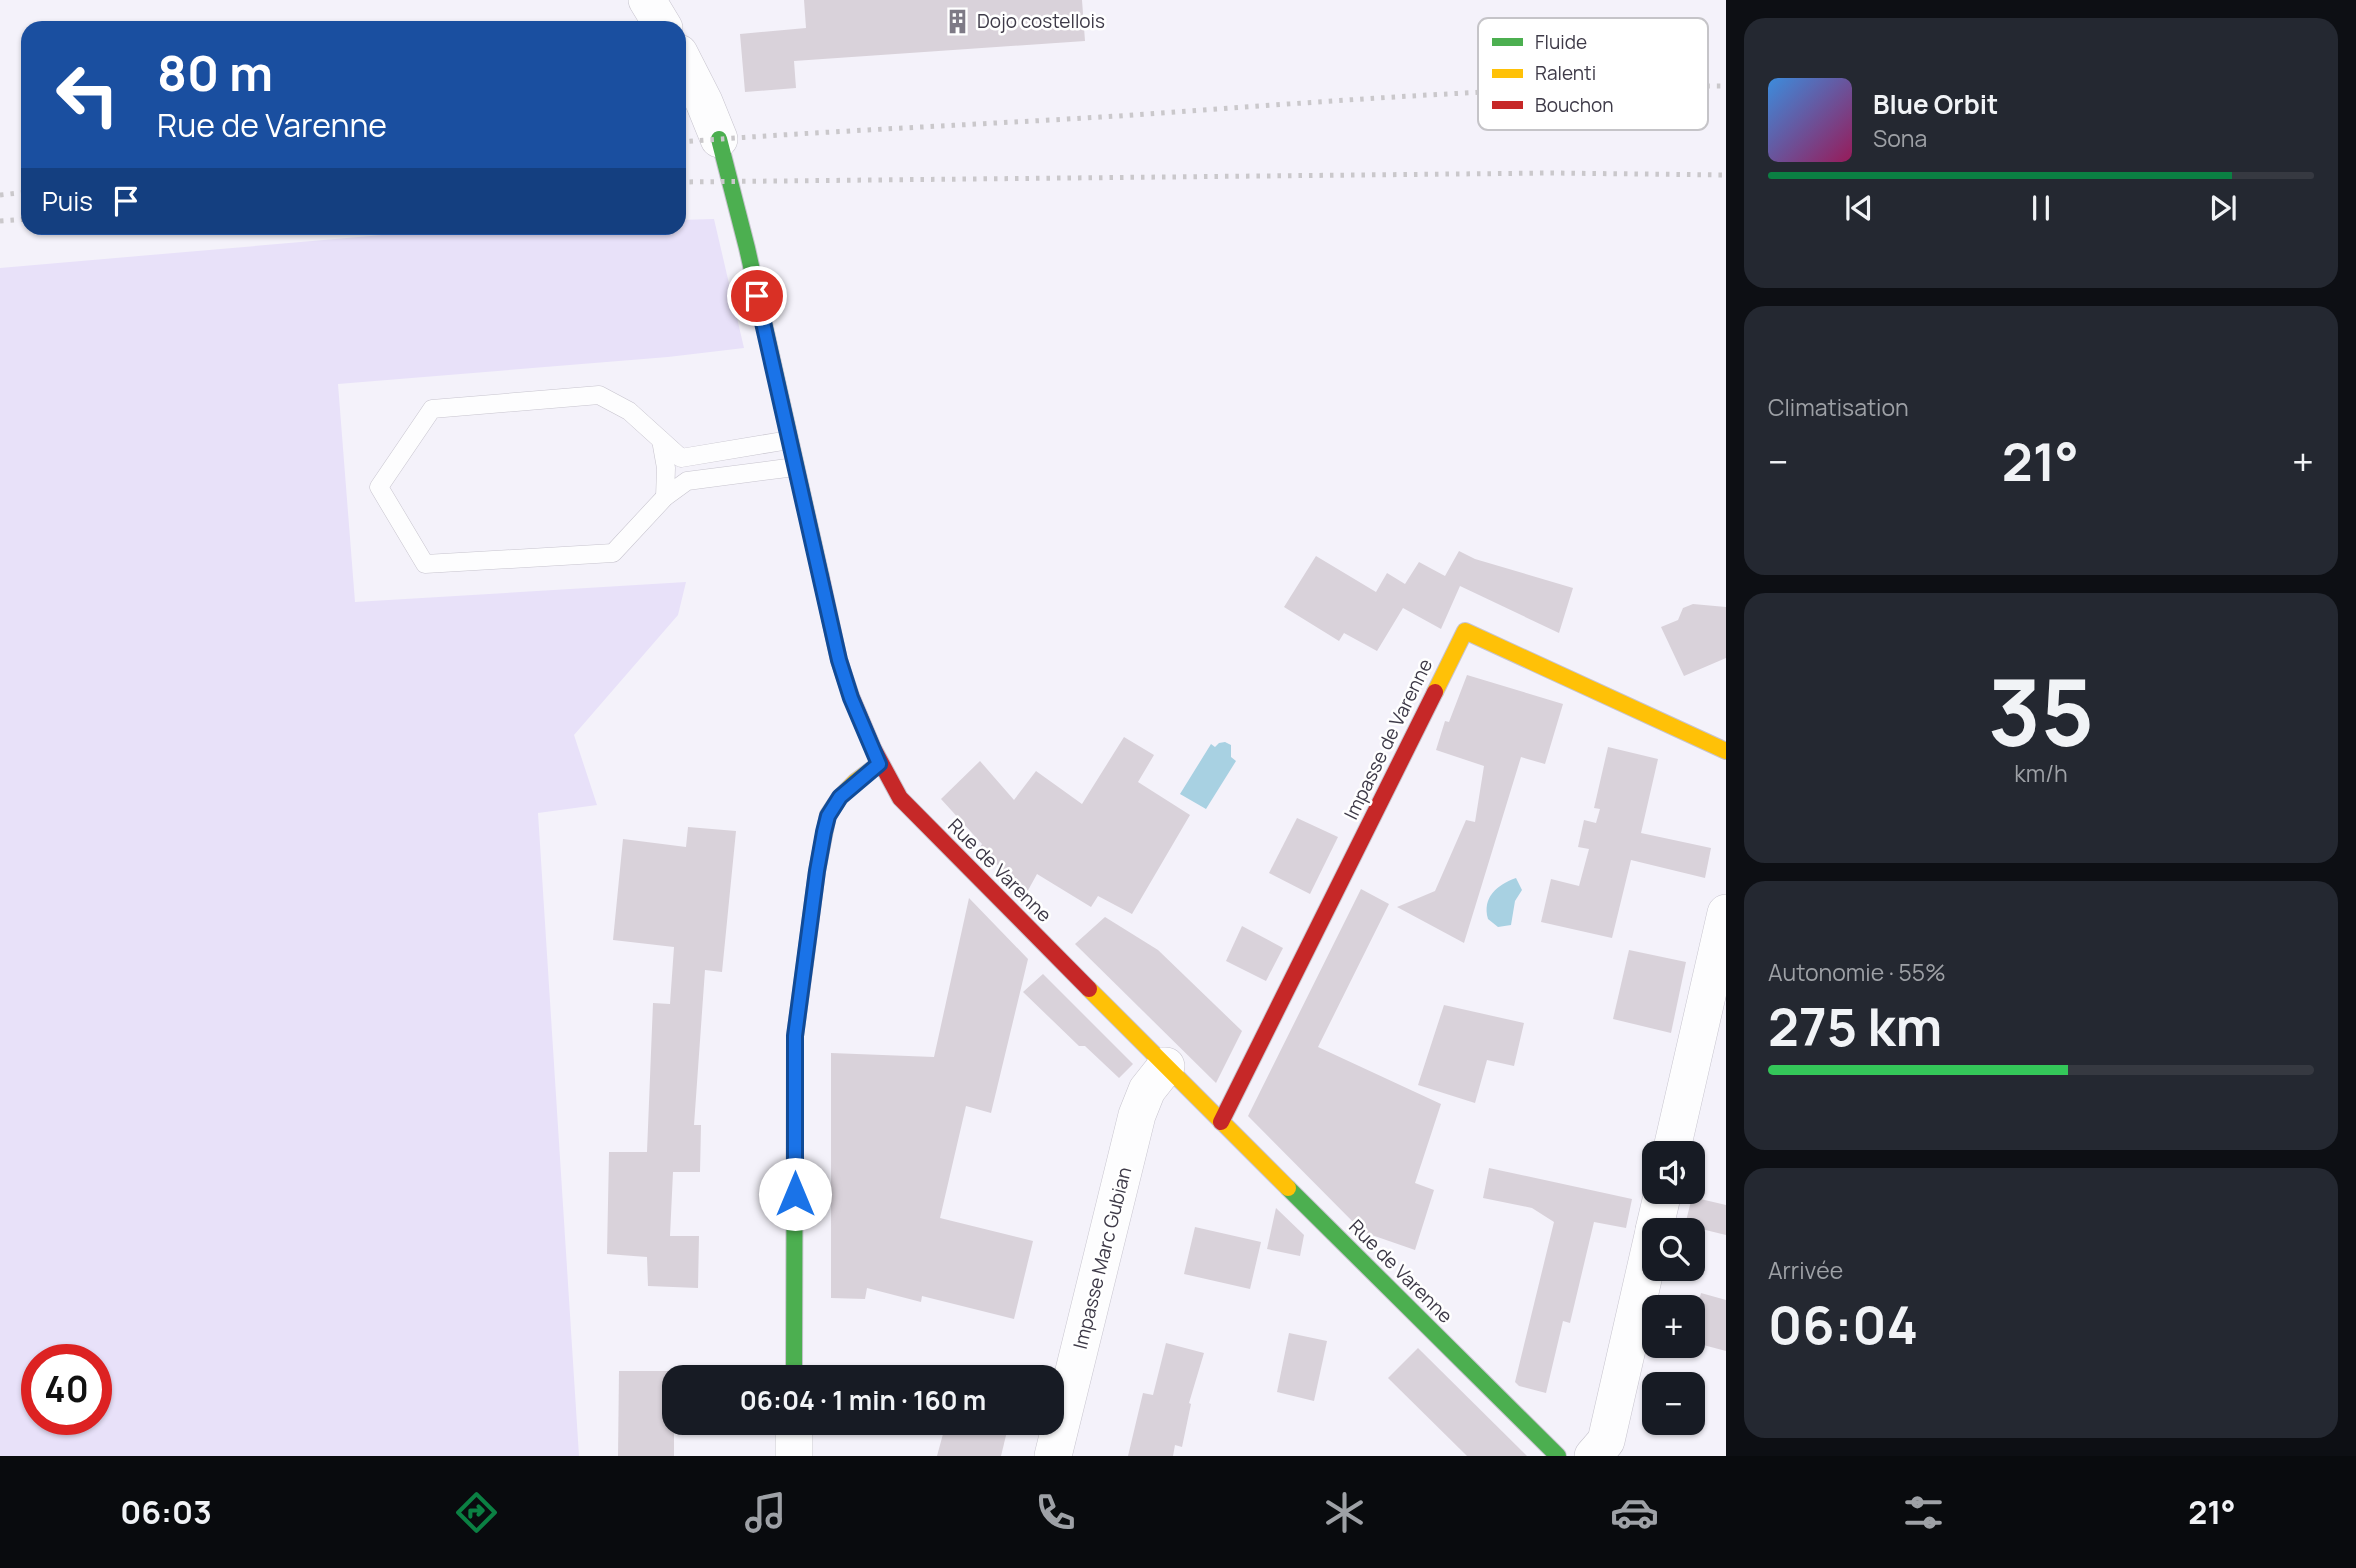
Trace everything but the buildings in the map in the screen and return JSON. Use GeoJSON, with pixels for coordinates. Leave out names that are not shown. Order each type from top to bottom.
{"type":"FeatureCollection","features":[{"type":"Feature","properties":{"kind":"street"},"geometry":{"type":"LineString","coordinates":[[647,0],[660,21]]}},
{"type":"Feature","properties":{"kind":"street"},"geometry":{"type":"LineString","coordinates":[[686,67],[719,139]]}},
{"type":"Feature","properties":{"kind":"street","name":"Rue de Varenne"},"geometry":{"type":"LineString","coordinates":[[719,139],[747,248],[839,660],[851,698],[879,764],[900,798],[1221,1122],[1558,1456]]}},
{"type":"Feature","properties":{"kind":"street","name":"Impasse de Varenne"},"geometry":{"type":"LineString","coordinates":[[1221,1122],[1465,631],[1726,751]]}},
{"type":"Feature","properties":{"kind":"street"},"geometry":{"type":"LineString","coordinates":[[794,1365],[795,1036],[817,871],[828,816],[840,797],[879,764]]}},
{"type":"Feature","properties":{"kind":"street"},"geometry":{"type":"LineString","coordinates":[[1674,1141],[1726,914]]}},
{"type":"Feature","properties":{"kind":"street","name":"Impasse Marc Gubian"},"geometry":{"type":"LineString","coordinates":[[1053,1456],[1137,1115],[1147,1090],[1166,1066]]}},
{"type":"Feature","properties":{"kind":"street"},"geometry":{"type":"LineString","coordinates":[[1593,1456],[1606,1441],[1643,1281]]}},
{"type":"Feature","properties":{"kind":"street"},"geometry":{"type":"LineString","coordinates":[[794,1435],[794,1456]]}},
{"type":"Feature","properties":{"kind":"lane"},"geometry":{"type":"LineString","coordinates":[[789,440],[681,458],[629,411],[599,395],[432,409],[379,487],[425,565],[613,554],[665,497],[687,481],[795,467]]}},
{"type":"Feature","properties":{"kind":"lane"},"geometry":{"type":"LineString","coordinates":[[661,440],[666,468],[665,497]]}},
{"type":"Feature","properties":{"kind":"shaded area"},"geometry":{"type":"Polygon","coordinates":[[[714,219],[744,348],[668,357],[338,384],[355,602],[686,582],[678,615],[574,735],[597,805],[538,813],[579,1456],[0,1456],[0,268],[382,235],[686,235],[686,220],[714,219]]]}},
{"type":"Feature","properties":{"kind":"water"},"geometry":{"type":"Polygon","coordinates":[[[1225,742],[1231,745],[1231,757],[1236,761],[1206,809],[1180,794],[1211,744],[1215,747],[1225,742]]]}},
{"type":"Feature","properties":{"kind":"water"},"geometry":{"type":"Polygon","coordinates":[[[1516,878],[1522,890],[1515,901],[1511,925],[1498,927],[1488,919],[1489,898],[1497,888],[1516,878]]]}},
{"type":"Feature","properties":{"kind":"railway"},"geometry":{"type":"LineString","coordinates":[[1708,86],[1726,86]]}},
{"type":"Feature","properties":{"kind":"railway"},"geometry":{"type":"LineString","coordinates":[[686,142],[1478,92]]}},
{"type":"Feature","properties":{"kind":"railway"},"geometry":{"type":"LineString","coordinates":[[686,182],[1552,173],[1726,175]]}},
{"type":"Feature","properties":{"kind":"railway"},"geometry":{"type":"LineString","coordinates":[[0,195],[21,193]]}},
{"type":"Feature","properties":{"kind":"railway"},"geometry":{"type":"LineString","coordinates":[[0,221],[21,220]]}},
{"type":"Feature","properties":{"kind":"traffic: fast"},"geometry":{"type":"LineString","coordinates":[[719,139],[747,248],[821,577]]}},
{"type":"Feature","properties":{"kind":"traffic: fast"},"geometry":{"type":"LineString","coordinates":[[794,1365],[795,1036],[805,963]]}},
{"type":"Feature","properties":{"kind":"traffic: fast"},"geometry":{"type":"LineString","coordinates":[[1288,1188],[1558,1456]]}},
{"type":"Feature","properties":{"kind":"traffic: slow"},"geometry":{"type":"LineString","coordinates":[[1435,692],[1465,631],[1726,751]]}},
{"type":"Feature","properties":{"kind":"traffic: slow"},"geometry":{"type":"LineString","coordinates":[[805,963],[817,871],[828,815],[840,797],[879,764]]}},
{"type":"Feature","properties":{"kind":"traffic: slow"},"geometry":{"type":"LineString","coordinates":[[1089,989],[1288,1188]]}},
{"type":"Feature","properties":{"kind":"traffic: jam"},"geometry":{"type":"LineString","coordinates":[[821,577],[839,660],[851,696],[873,748],[900,798],[1089,989]]}},
{"type":"Feature","properties":{"kind":"traffic: jam"},"geometry":{"type":"LineString","coordinates":[[1221,1122],[1435,692]]}},
{"type":"Feature","properties":{"kind":"place","name":"Dojo costellois"},"geometry":{"type":"Point","coordinates":[957,21]}},
{"type":"Feature","properties":{"kind":"route"},"geometry":{"type":"LineString","coordinates":[[757,296],[839,660],[851,698],[879,764],[840,797],[828,816],[824,832],[795,1036],[795,1194]]}}]}
